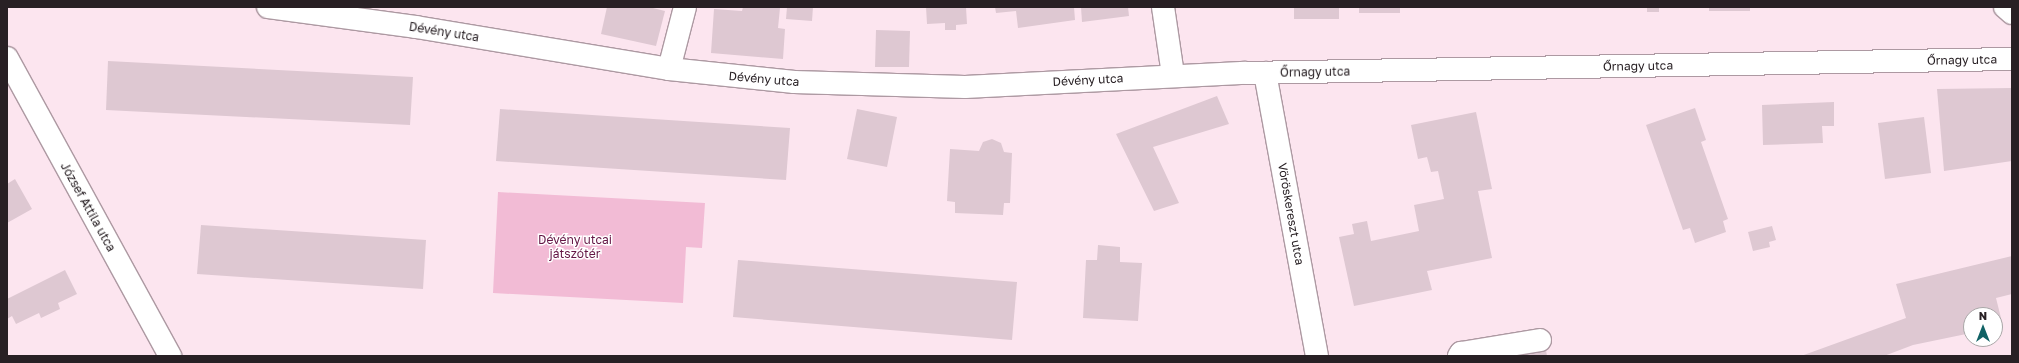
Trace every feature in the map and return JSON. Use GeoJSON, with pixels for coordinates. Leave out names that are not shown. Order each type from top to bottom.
{"type":"FeatureCollection","features":[{"type":"Feature","properties":{"kind":"street","name":"Dévény utca"},"geometry":{"type":"LineString","coordinates":[[268,7],[298,9],[669,69],[794,82],[965,87],[1172,75],[1265,73]]}},
{"type":"Feature","properties":{"kind":"street"},"geometry":{"type":"LineString","coordinates":[[669,69],[685,7]]}},
{"type":"Feature","properties":{"kind":"street"},"geometry":{"type":"LineString","coordinates":[[1163,7],[1172,75]]}},
{"type":"Feature","properties":{"kind":"street"},"geometry":{"type":"LineString","coordinates":[[2005,7],[2012,13]]}},
{"type":"Feature","properties":{"kind":"street","name":"József Attila utca"},"geometry":{"type":"LineString","coordinates":[[7,58],[170,356]]}},
{"type":"Feature","properties":{"kind":"street","name":"Őrnagy utca"},"geometry":{"type":"LineString","coordinates":[[1265,73],[2012,59]]}},
{"type":"Feature","properties":{"kind":"street","name":"Vöröskereszt utca"},"geometry":{"type":"LineString","coordinates":[[1265,73],[1317,356]]}},
{"type":"Feature","properties":{"kind":"street"},"geometry":{"type":"LineString","coordinates":[[1459,356],[1461,353],[1540,340]]}},
{"type":"Feature","properties":{"kind":"green space","name":"Dévény utcai játszótér"},"geometry":{"type":"Polygon","coordinates":[[[498,192],[705,203],[702,248],[686,247],[683,303],[493,293],[498,192]]]}},
{"type":"Feature","properties":{"kind":"building"},"geometry":{"type":"Polygon","coordinates":[[[607,7],[649,7],[665,11],[656,46],[601,34],[607,7]]]}},
{"type":"Feature","properties":{"kind":"building"},"geometry":{"type":"Polygon","coordinates":[[[743,7],[780,8],[778,28],[785,29],[783,59],[711,53],[714,9],[742,11],[743,7]]]}},
{"type":"Feature","properties":{"kind":"building"},"geometry":{"type":"Polygon","coordinates":[[[787,7],[813,7],[812,21],[786,19],[787,7]]]}},
{"type":"Feature","properties":{"kind":"building"},"geometry":{"type":"Polygon","coordinates":[[[926,7],[966,7],[967,24],[956,25],[956,30],[945,30],[945,23],[927,24],[926,7]]]}},
{"type":"Feature","properties":{"kind":"building"},"geometry":{"type":"Polygon","coordinates":[[[995,7],[1074,7],[1075,20],[1018,28],[1016,11],[996,13],[995,7]]]}},
{"type":"Feature","properties":{"kind":"building"},"geometry":{"type":"Polygon","coordinates":[[[1081,7],[1128,7],[1129,16],[1082,22],[1081,7]]]}},
{"type":"Feature","properties":{"kind":"building"},"geometry":{"type":"Polygon","coordinates":[[[1294,7],[1339,7],[1339,19],[1294,19],[1294,7]]]}},
{"type":"Feature","properties":{"kind":"building"},"geometry":{"type":"Polygon","coordinates":[[[1359,7],[1400,7],[1400,13],[1359,13],[1359,7]]]}},
{"type":"Feature","properties":{"kind":"building"},"geometry":{"type":"Polygon","coordinates":[[[1647,7],[1659,7],[1659,12],[1647,12],[1647,7]]]}},
{"type":"Feature","properties":{"kind":"building"},"geometry":{"type":"Polygon","coordinates":[[[1709,7],[1750,7],[1750,11],[1709,11],[1709,7]]]}},
{"type":"Feature","properties":{"kind":"building"},"geometry":{"type":"Polygon","coordinates":[[[876,30],[910,31],[909,67],[875,67],[876,30]]]}},
{"type":"Feature","properties":{"kind":"building"},"geometry":{"type":"Polygon","coordinates":[[[108,61],[413,77],[410,125],[106,110],[108,61]]]}},
{"type":"Feature","properties":{"kind":"building"},"geometry":{"type":"Polygon","coordinates":[[[2011,88],[2012,161],[1944,171],[1937,89],[2011,88]]]}},
{"type":"Feature","properties":{"kind":"building"},"geometry":{"type":"Polygon","coordinates":[[[1217,96],[1229,124],[1153,147],[1179,203],[1154,211],[1116,134],[1217,96]]]}},
{"type":"Feature","properties":{"kind":"building"},"geometry":{"type":"Polygon","coordinates":[[[1834,102],[1834,126],[1822,126],[1823,143],[1763,145],[1762,105],[1834,102]]]}},
{"type":"Feature","properties":{"kind":"building"},"geometry":{"type":"Polygon","coordinates":[[[1695,108],[1706,140],[1701,142],[1728,219],[1723,221],[1726,232],[1695,243],[1690,228],[1683,230],[1646,125],[1695,108]]]}},
{"type":"Feature","properties":{"kind":"building"},"geometry":{"type":"Polygon","coordinates":[[[500,109],[790,128],[786,180],[496,161],[500,109]]]}},
{"type":"Feature","properties":{"kind":"building"},"geometry":{"type":"Polygon","coordinates":[[[857,109],[897,117],[887,167],[847,159],[857,109]]]}},
{"type":"Feature","properties":{"kind":"building"},"geometry":{"type":"Polygon","coordinates":[[[1476,112],[1492,189],[1478,191],[1492,258],[1427,271],[1432,290],[1354,306],[1339,237],[1354,234],[1352,224],[1367,221],[1371,241],[1419,231],[1414,205],[1444,199],[1438,171],[1431,172],[1427,157],[1418,159],[1411,125],[1476,112]]]}},
{"type":"Feature","properties":{"kind":"building"},"geometry":{"type":"Polygon","coordinates":[[[1924,117],[1931,173],[1885,179],[1878,123],[1924,117]]]}},
{"type":"Feature","properties":{"kind":"building"},"geometry":{"type":"Polygon","coordinates":[[[992,139],[1001,143],[1004,152],[1012,153],[1010,203],[1004,203],[1003,215],[955,213],[955,202],[947,201],[950,149],[979,151],[983,142],[992,139]]]}},
{"type":"Feature","properties":{"kind":"building"},"geometry":{"type":"Polygon","coordinates":[[[15,179],[32,209],[7,223],[7,184],[15,179]]]}},
{"type":"Feature","properties":{"kind":"building"},"geometry":{"type":"Polygon","coordinates":[[[201,225],[426,240],[423,289],[197,274],[201,225]]]}},
{"type":"Feature","properties":{"kind":"building"},"geometry":{"type":"Polygon","coordinates":[[[1772,226],[1776,240],[1769,242],[1770,247],[1753,251],[1748,232],[1772,226]]]}},
{"type":"Feature","properties":{"kind":"building"},"geometry":{"type":"Polygon","coordinates":[[[1098,245],[1120,247],[1120,262],[1142,263],[1138,321],[1083,318],[1086,260],[1097,260],[1098,245]]]}},
{"type":"Feature","properties":{"kind":"building"},"geometry":{"type":"Polygon","coordinates":[[[2012,256],[2012,294],[1996,298],[1998,307],[1963,307],[1963,335],[1913,345],[1884,356],[1801,356],[1906,318],[1896,284],[2012,256]]]}},
{"type":"Feature","properties":{"kind":"building"},"geometry":{"type":"Polygon","coordinates":[[[738,260],[1017,282],[1012,340],[733,317],[738,260]]]}},
{"type":"Feature","properties":{"kind":"building"},"geometry":{"type":"Polygon","coordinates":[[[65,270],[77,294],[58,303],[60,309],[41,318],[39,313],[16,324],[12,316],[7,319],[7,299],[65,270]]]}},
{"type":"Feature","properties":{"kind":"building"},"geometry":{"type":"Polygon","coordinates":[[[1546,350],[1547,356],[1521,356],[1521,355],[1546,350]]]}}]}
